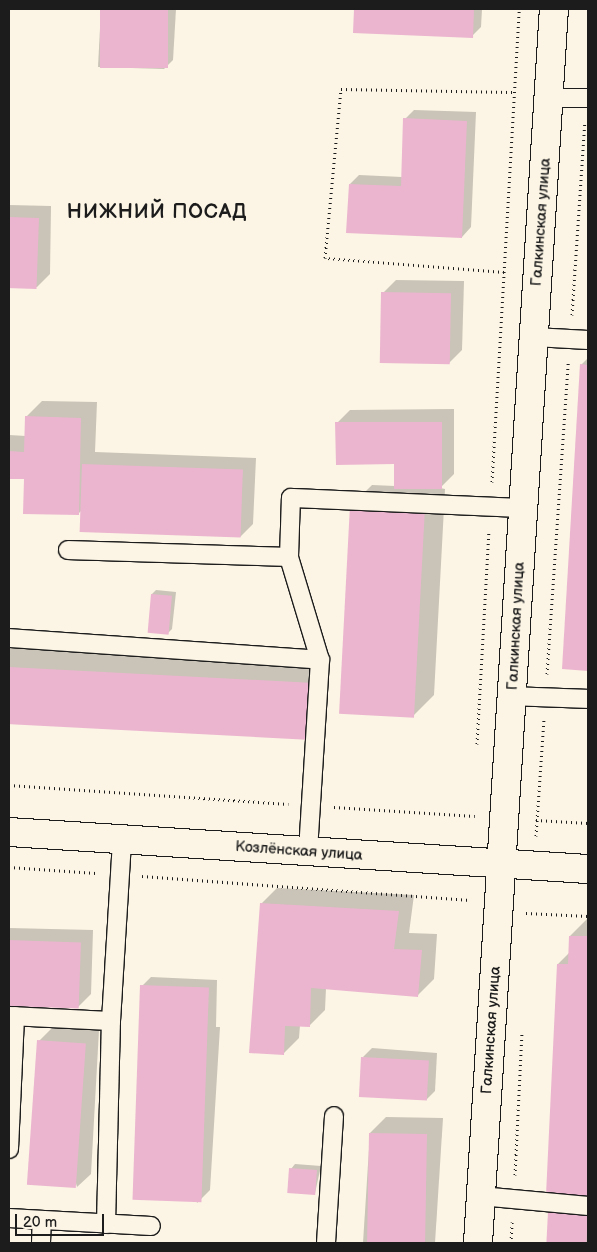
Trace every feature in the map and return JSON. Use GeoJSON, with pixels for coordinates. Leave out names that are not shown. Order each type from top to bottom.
{"type":"FeatureCollection","features":[{"type":"Feature","properties":{"kind":"street","name":"Галкинская улица"},"geometry":{"type":"LineString","coordinates":[[478,1243],[554,9]]}},
{"type":"Feature","properties":{"kind":"street","name":"Козлёнская улица"},"geometry":{"type":"LineString","coordinates":[[9,832],[588,869]]}},
{"type":"Feature","properties":{"kind":"lane"},"geometry":{"type":"LineString","coordinates":[[548,98],[587,98]]}},
{"type":"Feature","properties":{"kind":"lane"},"geometry":{"type":"LineString","coordinates":[[534,337],[588,340]]}},
{"type":"Feature","properties":{"kind":"lane"},"geometry":{"type":"LineString","coordinates":[[308,851],[320,660],[289,556],[291,498],[523,508]]}},
{"type":"Feature","properties":{"kind":"lane"},"geometry":{"type":"LineString","coordinates":[[68,550],[289,556]]}},
{"type":"Feature","properties":{"kind":"lane"},"geometry":{"type":"LineString","coordinates":[[9,638],[320,660]]}},
{"type":"Feature","properties":{"kind":"lane"},"geometry":{"type":"LineString","coordinates":[[512,696],[588,699]]}},
{"type":"Feature","properties":{"kind":"lane"},"geometry":{"type":"LineString","coordinates":[[106,1224],[111,1021],[122,840]]}},
{"type":"Feature","properties":{"kind":"lane"},"geometry":{"type":"LineString","coordinates":[[9,1149],[12,1016],[111,1021]]}},
{"type":"Feature","properties":{"kind":"lane"},"geometry":{"type":"LineString","coordinates":[[326,1243],[334,1116]]}},
{"type":"Feature","properties":{"kind":"lane"},"geometry":{"type":"LineString","coordinates":[[481,1196],[588,1206]]}},
{"type":"Feature","properties":{"kind":"lane"},"geometry":{"type":"LineString","coordinates":[[9,1218],[151,1226]]}},
{"type":"Feature","properties":{"kind":"lane"},"geometry":{"type":"LineString","coordinates":[[41,1243],[42,1220]]}},
{"type":"Feature","properties":{"kind":"path"},"geometry":{"type":"LineString","coordinates":[[476,756],[519,9]]}},
{"type":"Feature","properties":{"kind":"path"},"geometry":{"type":"LineString","coordinates":[[504,272],[325,258],[340,89],[514,92]]}},
{"type":"Feature","properties":{"kind":"path"},"geometry":{"type":"LineString","coordinates":[[528,922],[587,98]]}},
{"type":"Feature","properties":{"kind":"path"},"geometry":{"type":"LineString","coordinates":[[473,816],[474,806]]}},
{"type":"Feature","properties":{"kind":"path"},"geometry":{"type":"LineString","coordinates":[[9,868],[464,898],[499,911],[588,916]]}},
{"type":"Feature","properties":{"kind":"path"},"geometry":{"type":"LineString","coordinates":[[511,1243],[522,1031]]}},
{"type":"Feature","properties":{"kind":"building"},"geometry":{"type":"Polygon","coordinates":[[[100,9],[168,9],[168,68],[100,68],[100,9]]]}},
{"type":"Feature","properties":{"kind":"building"},"geometry":{"type":"Polygon","coordinates":[[[354,9],[474,9],[473,38],[353,33],[354,9]]]}},
{"type":"Feature","properties":{"kind":"building"},"geometry":{"type":"Polygon","coordinates":[[[403,118],[467,121],[462,238],[346,233],[349,184],[401,186],[403,118]]]}},
{"type":"Feature","properties":{"kind":"building"},"geometry":{"type":"Polygon","coordinates":[[[9,217],[39,218],[37,289],[9,288],[9,217]]]}},
{"type":"Feature","properties":{"kind":"building"},"geometry":{"type":"Polygon","coordinates":[[[381,292],[451,293],[450,364],[380,363],[381,292]]]}},
{"type":"Feature","properties":{"kind":"building"},"geometry":{"type":"Polygon","coordinates":[[[580,364],[588,365],[588,671],[562,669],[580,364]]]}},
{"type":"Feature","properties":{"kind":"building"},"geometry":{"type":"Polygon","coordinates":[[[25,416],[81,418],[79,515],[23,514],[24,479],[9,479],[9,451],[24,452],[25,416]]]}},
{"type":"Feature","properties":{"kind":"building"},"geometry":{"type":"Polygon","coordinates":[[[335,422],[442,422],[442,489],[394,489],[394,464],[336,465],[335,422]]]}},
{"type":"Feature","properties":{"kind":"building"},"geometry":{"type":"Polygon","coordinates":[[[82,464],[243,470],[241,538],[80,532],[82,464]]]}},
{"type":"Feature","properties":{"kind":"building"},"geometry":{"type":"Polygon","coordinates":[[[350,505],[425,509],[414,718],[339,714],[350,505]]]}},
{"type":"Feature","properties":{"kind":"building"},"geometry":{"type":"Polygon","coordinates":[[[151,594],[172,596],[169,635],[148,633],[151,594]]]}},
{"type":"Feature","properties":{"kind":"building"},"geometry":{"type":"Polygon","coordinates":[[[9,667],[310,683],[307,740],[9,724],[9,667]]]}},
{"type":"Feature","properties":{"kind":"building"},"geometry":{"type":"Polygon","coordinates":[[[260,903],[399,911],[394,949],[422,950],[418,997],[311,988],[310,1027],[285,1026],[284,1055],[249,1053],[260,903]]]}},
{"type":"Feature","properties":{"kind":"building"},"geometry":{"type":"Polygon","coordinates":[[[569,936],[588,936],[588,1197],[546,1195],[557,964],[568,964],[569,936]]]}},
{"type":"Feature","properties":{"kind":"building"},"geometry":{"type":"Polygon","coordinates":[[[9,940],[81,943],[79,1008],[9,1006],[9,940]]]}},
{"type":"Feature","properties":{"kind":"building"},"geometry":{"type":"Polygon","coordinates":[[[140,985],[209,987],[201,1202],[132,1200],[140,985]]]}},
{"type":"Feature","properties":{"kind":"building"},"geometry":{"type":"Polygon","coordinates":[[[37,1040],[86,1043],[76,1188],[27,1185],[37,1040]]]}},
{"type":"Feature","properties":{"kind":"building"},"geometry":{"type":"Polygon","coordinates":[[[361,1057],[429,1061],[427,1101],[359,1097],[361,1057]]]}},
{"type":"Feature","properties":{"kind":"building"},"geometry":{"type":"Polygon","coordinates":[[[369,1133],[427,1134],[425,1243],[367,1243],[369,1133]]]}},
{"type":"Feature","properties":{"kind":"building"},"geometry":{"type":"Polygon","coordinates":[[[289,1168],[317,1170],[315,1195],[287,1193],[289,1168]]]}},
{"type":"Feature","properties":{"kind":"building"},"geometry":{"type":"Polygon","coordinates":[[[548,1212],[588,1214],[586,1243],[546,1243],[548,1212]]]}},
{"type":"Feature","properties":{"kind":"district","name":"НИЖНИЙ ПОСАД"},"geometry":{"type":"Point","coordinates":[157,212]}}]}
